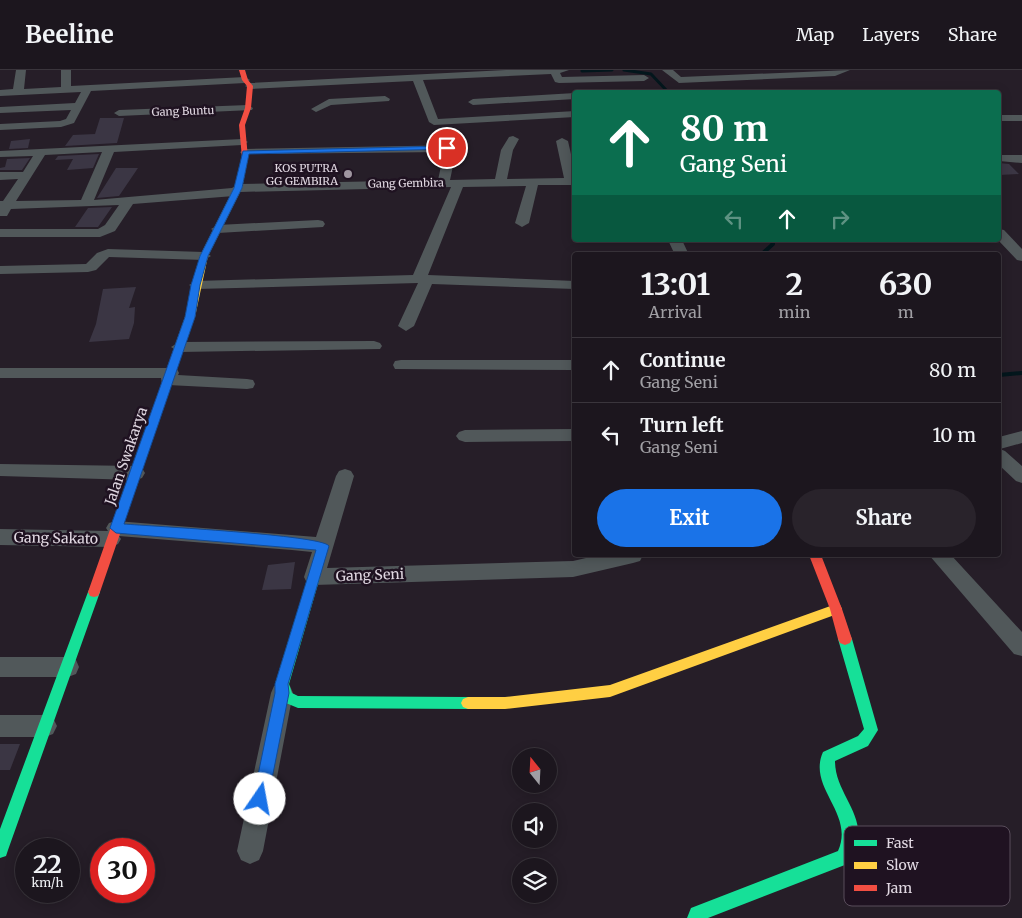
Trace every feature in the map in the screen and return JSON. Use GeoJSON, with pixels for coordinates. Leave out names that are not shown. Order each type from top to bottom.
{"type":"FeatureCollection","features":[{"type":"Feature","properties":{"kind":"street"},"geometry":{"type":"LineString","coordinates":[[18,92],[21,70]]}},
{"type":"Feature","properties":{"kind":"street"},"geometry":{"type":"LineString","coordinates":[[66,70],[66,89]]}},
{"type":"Feature","properties":{"kind":"street"},"geometry":{"type":"LineString","coordinates":[[557,75],[564,70]]}},
{"type":"Feature","properties":{"kind":"street"},"geometry":{"type":"LineString","coordinates":[[667,70],[679,80],[835,73],[846,70]]}},
{"type":"Feature","properties":{"kind":"street"},"geometry":{"type":"LineString","coordinates":[[557,75],[570,96]]}},
{"type":"Feature","properties":{"kind":"street"},"geometry":{"type":"LineString","coordinates":[[468,88],[518,86],[557,75],[644,78]]}},
{"type":"Feature","properties":{"kind":"street"},"geometry":{"type":"LineString","coordinates":[[0,93],[88,88],[109,83],[155,81],[246,79],[350,80],[416,76],[468,88],[518,86],[570,96]]}},
{"type":"Feature","properties":{"kind":"street"},"geometry":{"type":"LineString","coordinates":[[416,76],[434,122],[572,114]]}},
{"type":"Feature","properties":{"kind":"street","name":"Jalan Swakarya"},"geometry":{"type":"LineString","coordinates":[[0,850],[68,667],[190,317],[204,256],[236,190],[244,147],[242,125],[248,108],[246,79]]}},
{"type":"Feature","properties":{"kind":"street"},"geometry":{"type":"LineString","coordinates":[[350,80],[351,100]]}},
{"type":"Feature","properties":{"kind":"street"},"geometry":{"type":"LineString","coordinates":[[0,128],[67,123],[70,121],[88,88]]}},
{"type":"Feature","properties":{"kind":"street"},"geometry":{"type":"LineString","coordinates":[[468,88],[480,119]]}},
{"type":"Feature","properties":{"kind":"street"},"geometry":{"type":"LineString","coordinates":[[316,109],[329,102],[385,100]]}},
{"type":"Feature","properties":{"kind":"street"},"geometry":{"type":"LineString","coordinates":[[0,110],[78,106]]}},
{"type":"Feature","properties":{"kind":"street","name":"Gang Buntu"},"geometry":{"type":"LineString","coordinates":[[119,114],[248,108]]}},
{"type":"Feature","properties":{"kind":"street"},"geometry":{"type":"LineString","coordinates":[[1001,118],[1022,118]]}},
{"type":"Feature","properties":{"kind":"street"},"geometry":{"type":"LineString","coordinates":[[500,182],[507,150],[513,139]]}},
{"type":"Feature","properties":{"kind":"street"},"geometry":{"type":"LineString","coordinates":[[562,141],[572,177]]}},
{"type":"Feature","properties":{"kind":"street"},"geometry":{"type":"LineString","coordinates":[[86,204],[110,148]]}},
{"type":"Feature","properties":{"kind":"street"},"geometry":{"type":"LineString","coordinates":[[0,154],[110,148],[456,148],[444,182]]}},
{"type":"Feature","properties":{"kind":"street"},"geometry":{"type":"LineString","coordinates":[[0,216],[4,205],[28,175],[42,152]]}},
{"type":"Feature","properties":{"kind":"street"},"geometry":{"type":"LineString","coordinates":[[1001,158],[1022,159]]}},
{"type":"Feature","properties":{"kind":"street"},"geometry":{"type":"LineString","coordinates":[[0,176],[28,175]]}},
{"type":"Feature","properties":{"kind":"street"},"geometry":{"type":"LineString","coordinates":[[522,223],[534,181]]}},
{"type":"Feature","properties":{"kind":"street","name":"Gang Gembira"},"geometry":{"type":"LineString","coordinates":[[4,205],[86,204],[236,190],[444,182],[572,181]]}},
{"type":"Feature","properties":{"kind":"street"},"geometry":{"type":"LineString","coordinates":[[406,326],[424,269],[459,182]]}},
{"type":"Feature","properties":{"kind":"street"},"geometry":{"type":"LineString","coordinates":[[0,233],[106,231],[129,200]]}},
{"type":"Feature","properties":{"kind":"street"},"geometry":{"type":"LineString","coordinates":[[218,229],[318,224]]}},
{"type":"Feature","properties":{"kind":"street"},"geometry":{"type":"LineString","coordinates":[[1001,235],[1022,257]]}},
{"type":"Feature","properties":{"kind":"street"},"geometry":{"type":"LineString","coordinates":[[0,270],[88,268],[92,267],[100,255],[108,253],[204,256]]}},
{"type":"Feature","properties":{"kind":"street"},"geometry":{"type":"LineString","coordinates":[[196,285],[422,279],[572,285]]}},
{"type":"Feature","properties":{"kind":"street"},"geometry":{"type":"LineString","coordinates":[[179,347],[374,346]]}},
{"type":"Feature","properties":{"kind":"street"},"geometry":{"type":"LineString","coordinates":[[401,365],[572,365]]}},
{"type":"Feature","properties":{"kind":"street"},"geometry":{"type":"LineString","coordinates":[[0,373],[169,376],[247,384]]}},
{"type":"Feature","properties":{"kind":"street"},"geometry":{"type":"LineString","coordinates":[[465,436],[572,435]]}},
{"type":"Feature","properties":{"kind":"street"},"geometry":{"type":"LineString","coordinates":[[1001,442],[1022,437]]}},
{"type":"Feature","properties":{"kind":"street"},"geometry":{"type":"LineString","coordinates":[[1001,456],[1022,476]]}},
{"type":"Feature","properties":{"kind":"street"},"geometry":{"type":"LineString","coordinates":[[0,470],[136,473]]}},
{"type":"Feature","properties":{"kind":"street","name":"Gang Seni"},"geometry":{"type":"LineString","coordinates":[[345,476],[314,577],[573,569],[585,560],[614,557]]}},
{"type":"Feature","properties":{"kind":"street"},"geometry":{"type":"LineString","coordinates":[[114,533],[292,542],[323,546]]}},
{"type":"Feature","properties":{"kind":"street","name":"Gang Sakato"},"geometry":{"type":"LineString","coordinates":[[0,537],[114,533]]}},
{"type":"Feature","properties":{"kind":"street"},"geometry":{"type":"LineString","coordinates":[[815,557],[836,609],[872,730],[862,741],[828,757],[827,761],[829,779],[851,826]]}},
{"type":"Feature","properties":{"kind":"street"},"geometry":{"type":"LineString","coordinates":[[941,557],[1022,647]]}},
{"type":"Feature","properties":{"kind":"street"},"geometry":{"type":"LineString","coordinates":[[250,851],[282,693],[282,684],[314,577]]}},
{"type":"Feature","properties":{"kind":"street"},"geometry":{"type":"LineString","coordinates":[[282,693],[286,698],[298,702],[505,703],[610,691],[836,609]]}},
{"type":"Feature","properties":{"kind":"street"},"geometry":{"type":"LineString","coordinates":[[0,667],[68,667]]}},
{"type":"Feature","properties":{"kind":"street"},"geometry":{"type":"LineString","coordinates":[[0,726],[45,726]]}},
{"type":"Feature","properties":{"kind":"street"},"geometry":{"type":"LineString","coordinates":[[695,918],[697,914],[844,857]]}},
{"type":"Feature","properties":{"kind":"building"},"geometry":{"type":"Polygon","coordinates":[[[100,118],[124,118],[117,143],[65,146],[73,135],[95,134],[100,118]]]}},
{"type":"Feature","properties":{"kind":"building"},"geometry":{"type":"Polygon","coordinates":[[[30,139],[28,148],[9,149],[11,141],[30,139]]]}},
{"type":"Feature","properties":{"kind":"building"},"geometry":{"type":"Polygon","coordinates":[[[99,154],[93,168],[67,170],[73,159],[55,160],[58,156],[99,154]]]}},
{"type":"Feature","properties":{"kind":"building"},"geometry":{"type":"Polygon","coordinates":[[[30,158],[22,170],[0,170],[0,168],[5,167],[7,159],[30,158]]]}},
{"type":"Feature","properties":{"kind":"building"},"geometry":{"type":"Polygon","coordinates":[[[1001,163],[1009,164],[1019,174],[1001,175],[1001,163]]]}},
{"type":"Feature","properties":{"kind":"building"},"geometry":{"type":"Polygon","coordinates":[[[116,168],[138,168],[119,196],[97,198],[116,168]]]}},
{"type":"Feature","properties":{"kind":"building"},"geometry":{"type":"Polygon","coordinates":[[[112,207],[98,227],[75,227],[88,208],[112,207]]]}},
{"type":"Feature","properties":{"kind":"building"},"geometry":{"type":"Polygon","coordinates":[[[136,287],[129,308],[135,307],[134,323],[129,339],[89,342],[96,324],[103,289],[136,287]]]}},
{"type":"Feature","properties":{"kind":"building"},"geometry":{"type":"Polygon","coordinates":[[[295,562],[291,589],[262,590],[268,565],[295,562]]]}},
{"type":"Feature","properties":{"kind":"building"},"geometry":{"type":"Polygon","coordinates":[[[0,744],[20,744],[10,770],[0,770],[0,744]]]}},
{"type":"Feature","properties":{"kind":"waterway"},"geometry":{"type":"LineString","coordinates":[[582,71],[612,70]]}},
{"type":"Feature","properties":{"kind":"waterway"},"geometry":{"type":"LineString","coordinates":[[624,70],[651,74],[666,90]]}},
{"type":"Feature","properties":{"kind":"waterway"},"geometry":{"type":"LineString","coordinates":[[764,252],[773,244],[772,242]]}},
{"type":"Feature","properties":{"kind":"waterway"},"geometry":{"type":"LineString","coordinates":[[1001,375],[1022,373]]}},
{"type":"Feature","properties":{"kind":"traffic: fast"},"geometry":{"type":"LineString","coordinates":[[314,577],[282,684],[286,697],[298,702],[468,703]]}},
{"type":"Feature","properties":{"kind":"traffic: fast"},"geometry":{"type":"LineString","coordinates":[[0,850],[94,592]]}},
{"type":"Feature","properties":{"kind":"traffic: fast"},"geometry":{"type":"LineString","coordinates":[[845,639],[871,730],[863,741],[828,757],[828,772],[831,785],[848,818],[850,826]]}},
{"type":"Feature","properties":{"kind":"traffic: fast"},"geometry":{"type":"LineString","coordinates":[[695,918],[697,914],[844,857]]}},
{"type":"Feature","properties":{"kind":"traffic: slow"},"geometry":{"type":"LineString","coordinates":[[178,351],[190,317],[204,256],[238,188],[245,158]]}},
{"type":"Feature","properties":{"kind":"traffic: slow"},"geometry":{"type":"LineString","coordinates":[[468,703],[505,703],[610,691],[836,609]]}},
{"type":"Feature","properties":{"kind":"traffic: jam"},"geometry":{"type":"LineString","coordinates":[[242,70],[245,80],[250,86],[248,108],[242,125],[245,158]]}},
{"type":"Feature","properties":{"kind":"traffic: jam"},"geometry":{"type":"LineString","coordinates":[[94,592],[178,351]]}},
{"type":"Feature","properties":{"kind":"traffic: jam"},"geometry":{"type":"LineString","coordinates":[[816,557],[836,609],[845,639]]}},
{"type":"Feature","properties":{"kind":"place","name":"KOS PUTRA GG GEMBIRA"},"geometry":{"type":"Point","coordinates":[348,174]}},
{"type":"Feature","properties":{"kind":"route"},"geometry":{"type":"LineString","coordinates":[[260,799],[282,693],[282,684],[323,546],[116,528],[190,317],[204,256],[213,241],[234,192],[238,188],[246,152],[447,148]]}}]}
